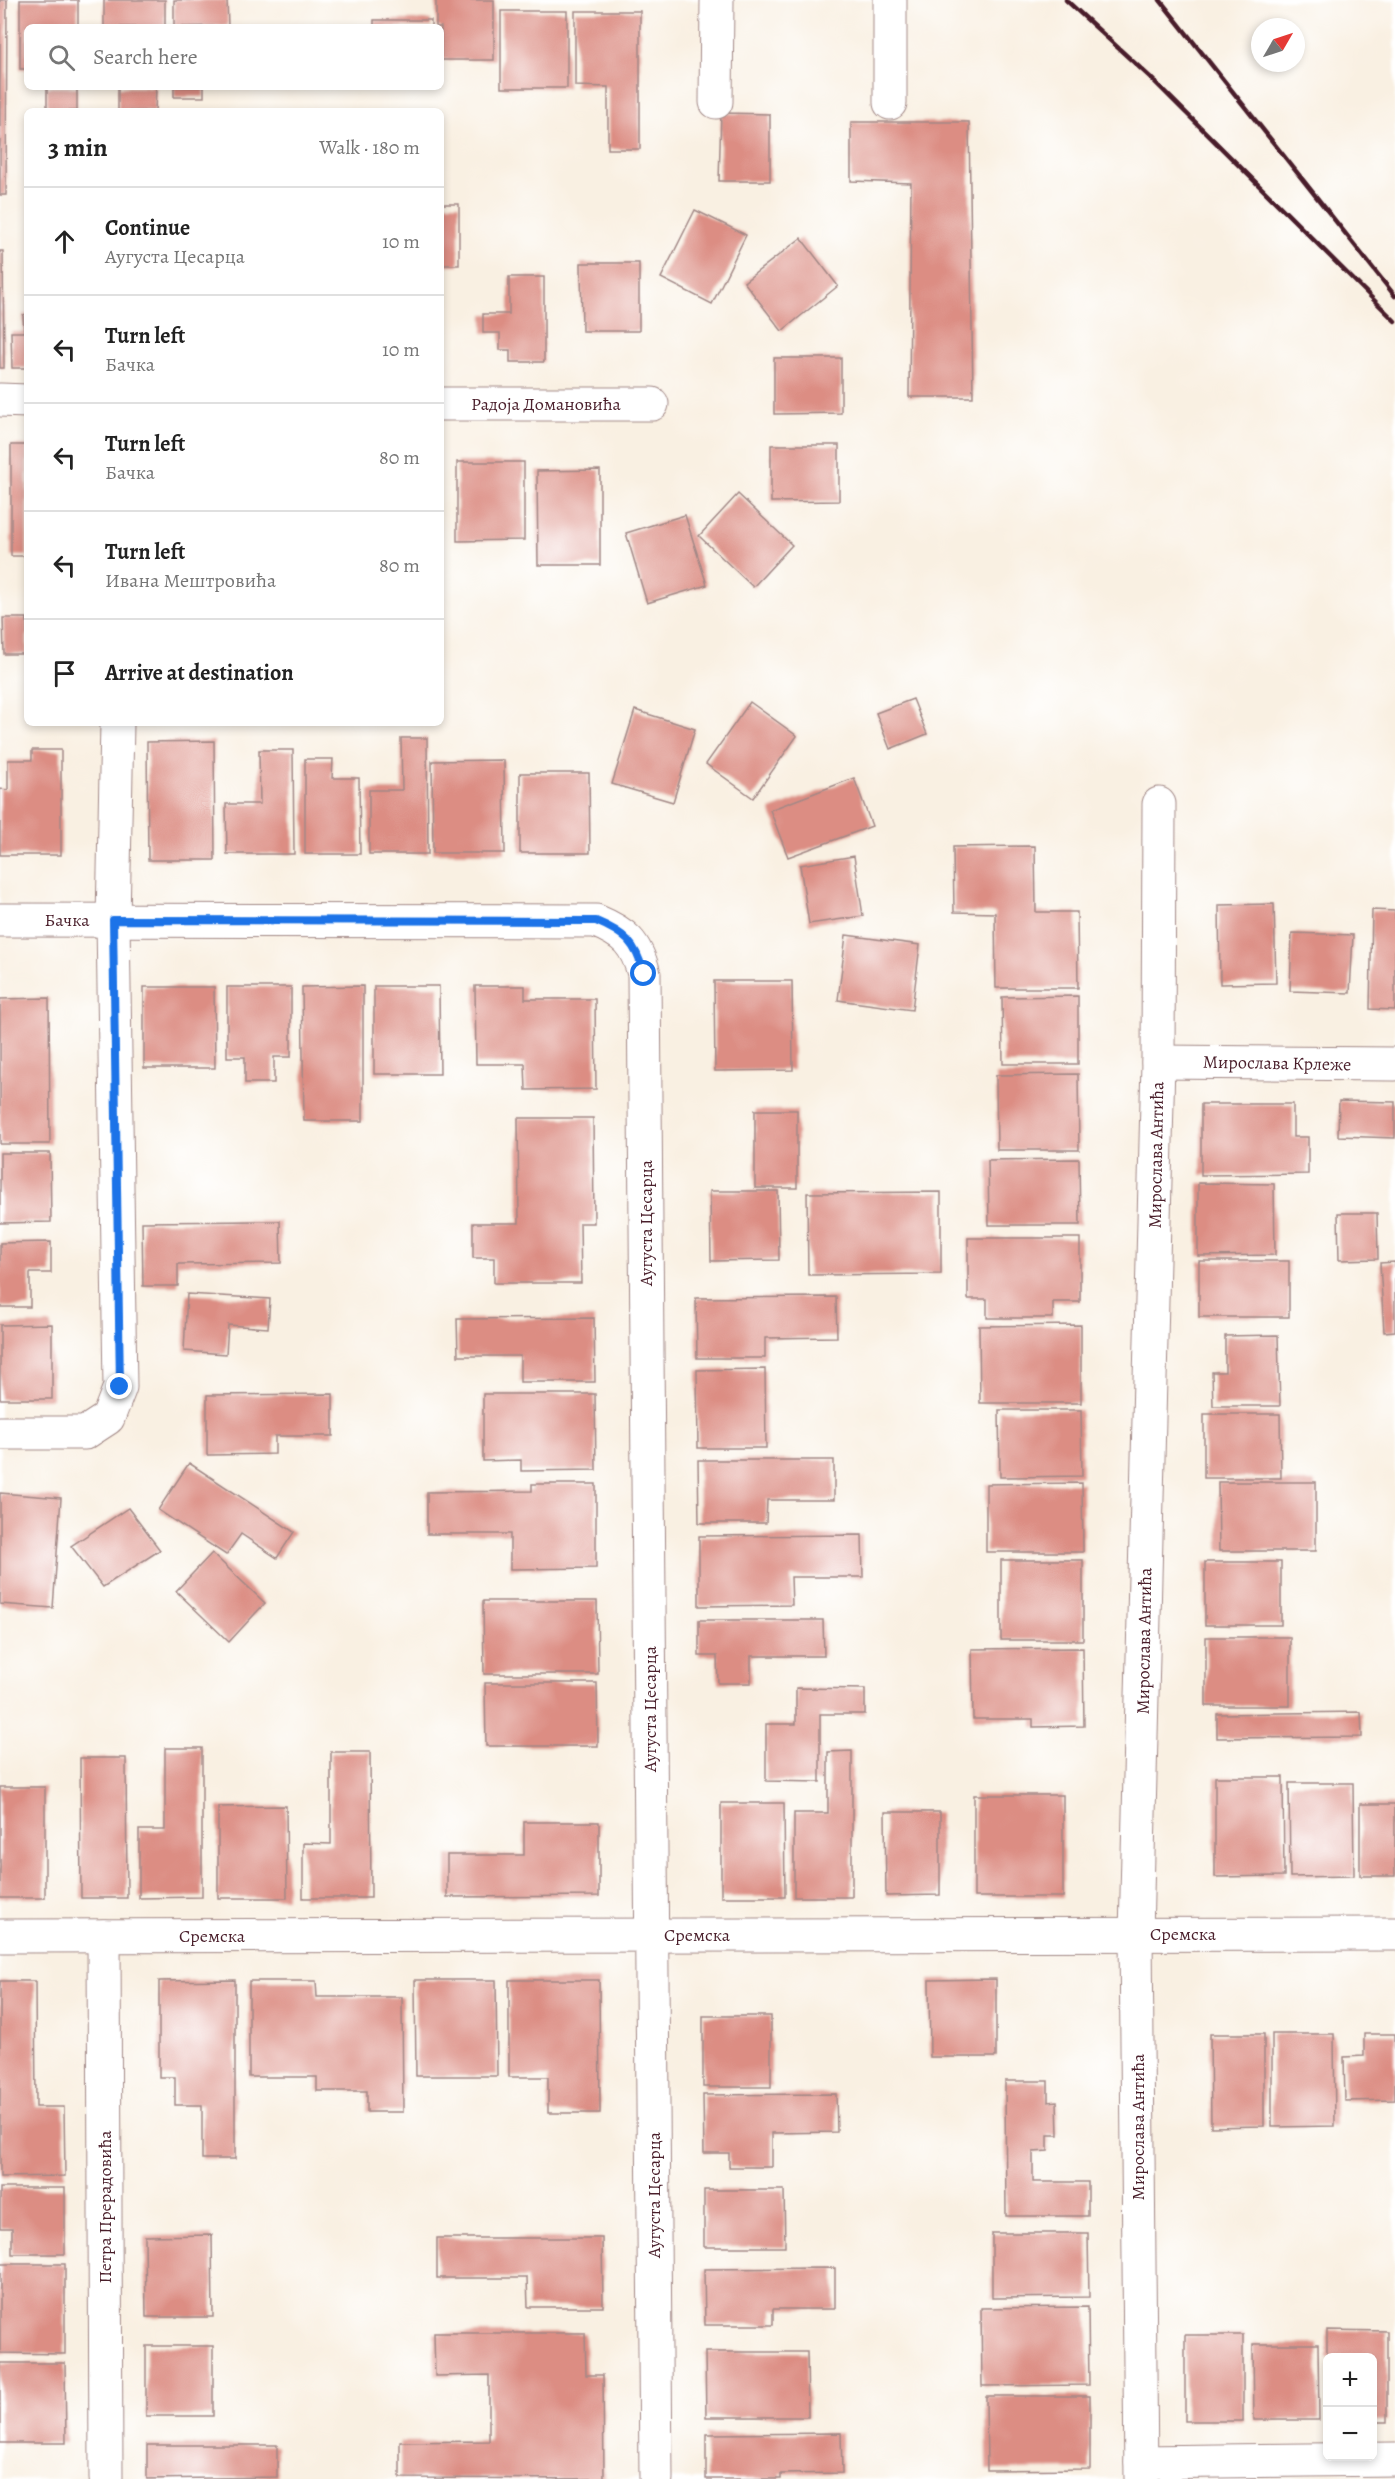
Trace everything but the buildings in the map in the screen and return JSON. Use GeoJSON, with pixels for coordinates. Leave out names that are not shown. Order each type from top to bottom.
{"type":"FeatureCollection","features":[{"type":"Feature","properties":{"kind":"street"},"geometry":{"type":"LineString","coordinates":[[716,102],[717,0]]}},
{"type":"Feature","properties":{"kind":"street"},"geometry":{"type":"LineString","coordinates":[[890,0],[890,103]]}},
{"type":"Feature","properties":{"kind":"street"},"geometry":{"type":"LineString","coordinates":[[0,400],[24,401]]}},
{"type":"Feature","properties":{"kind":"street","name":"Радоја Домановића"},"geometry":{"type":"LineString","coordinates":[[444,404],[652,404]]}},
{"type":"Feature","properties":{"kind":"street"},"geometry":{"type":"LineString","coordinates":[[0,1433],[85,1432],[108,1418],[120,1387],[113,920],[117,726]]}},
{"type":"Feature","properties":{"kind":"street","name":"Мирослава Антића"},"geometry":{"type":"LineString","coordinates":[[1141,2471],[1136,1934],[1158,1062],[1159,804]]}},
{"type":"Feature","properties":{"kind":"street","name":"Бачка"},"geometry":{"type":"LineString","coordinates":[[0,920],[596,921],[616,930],[631,942]]}},
{"type":"Feature","properties":{"kind":"street","name":"Аугуста Цесарца"},"geometry":{"type":"LineString","coordinates":[[631,942],[640,958],[644,974],[656,2479]]}},
{"type":"Feature","properties":{"kind":"street","name":"Мирослава Крлеже"},"geometry":{"type":"LineString","coordinates":[[1158,1062],[1395,1064]]}},
{"type":"Feature","properties":{"kind":"street","name":"Сремска"},"geometry":{"type":"LineString","coordinates":[[0,1936],[1395,1934]]}},
{"type":"Feature","properties":{"kind":"street","name":"Петра Прерадовића"},"geometry":{"type":"LineString","coordinates":[[104,1936],[106,2479]]}},
{"type":"Feature","properties":{"kind":"street"},"geometry":{"type":"LineString","coordinates":[[1141,2471],[1395,2459]]}},
{"type":"Feature","properties":{"kind":"railway"},"geometry":{"type":"LineString","coordinates":[[1066,0],[1151,78],[1395,321]]}},
{"type":"Feature","properties":{"kind":"railway"},"geometry":{"type":"LineString","coordinates":[[1160,0],[1395,296]]}},
{"type":"Feature","properties":{"kind":"route"},"geometry":{"type":"LineString","coordinates":[[120,1387],[113,920],[596,921],[616,930],[631,942],[640,958],[644,974]]}}]}
